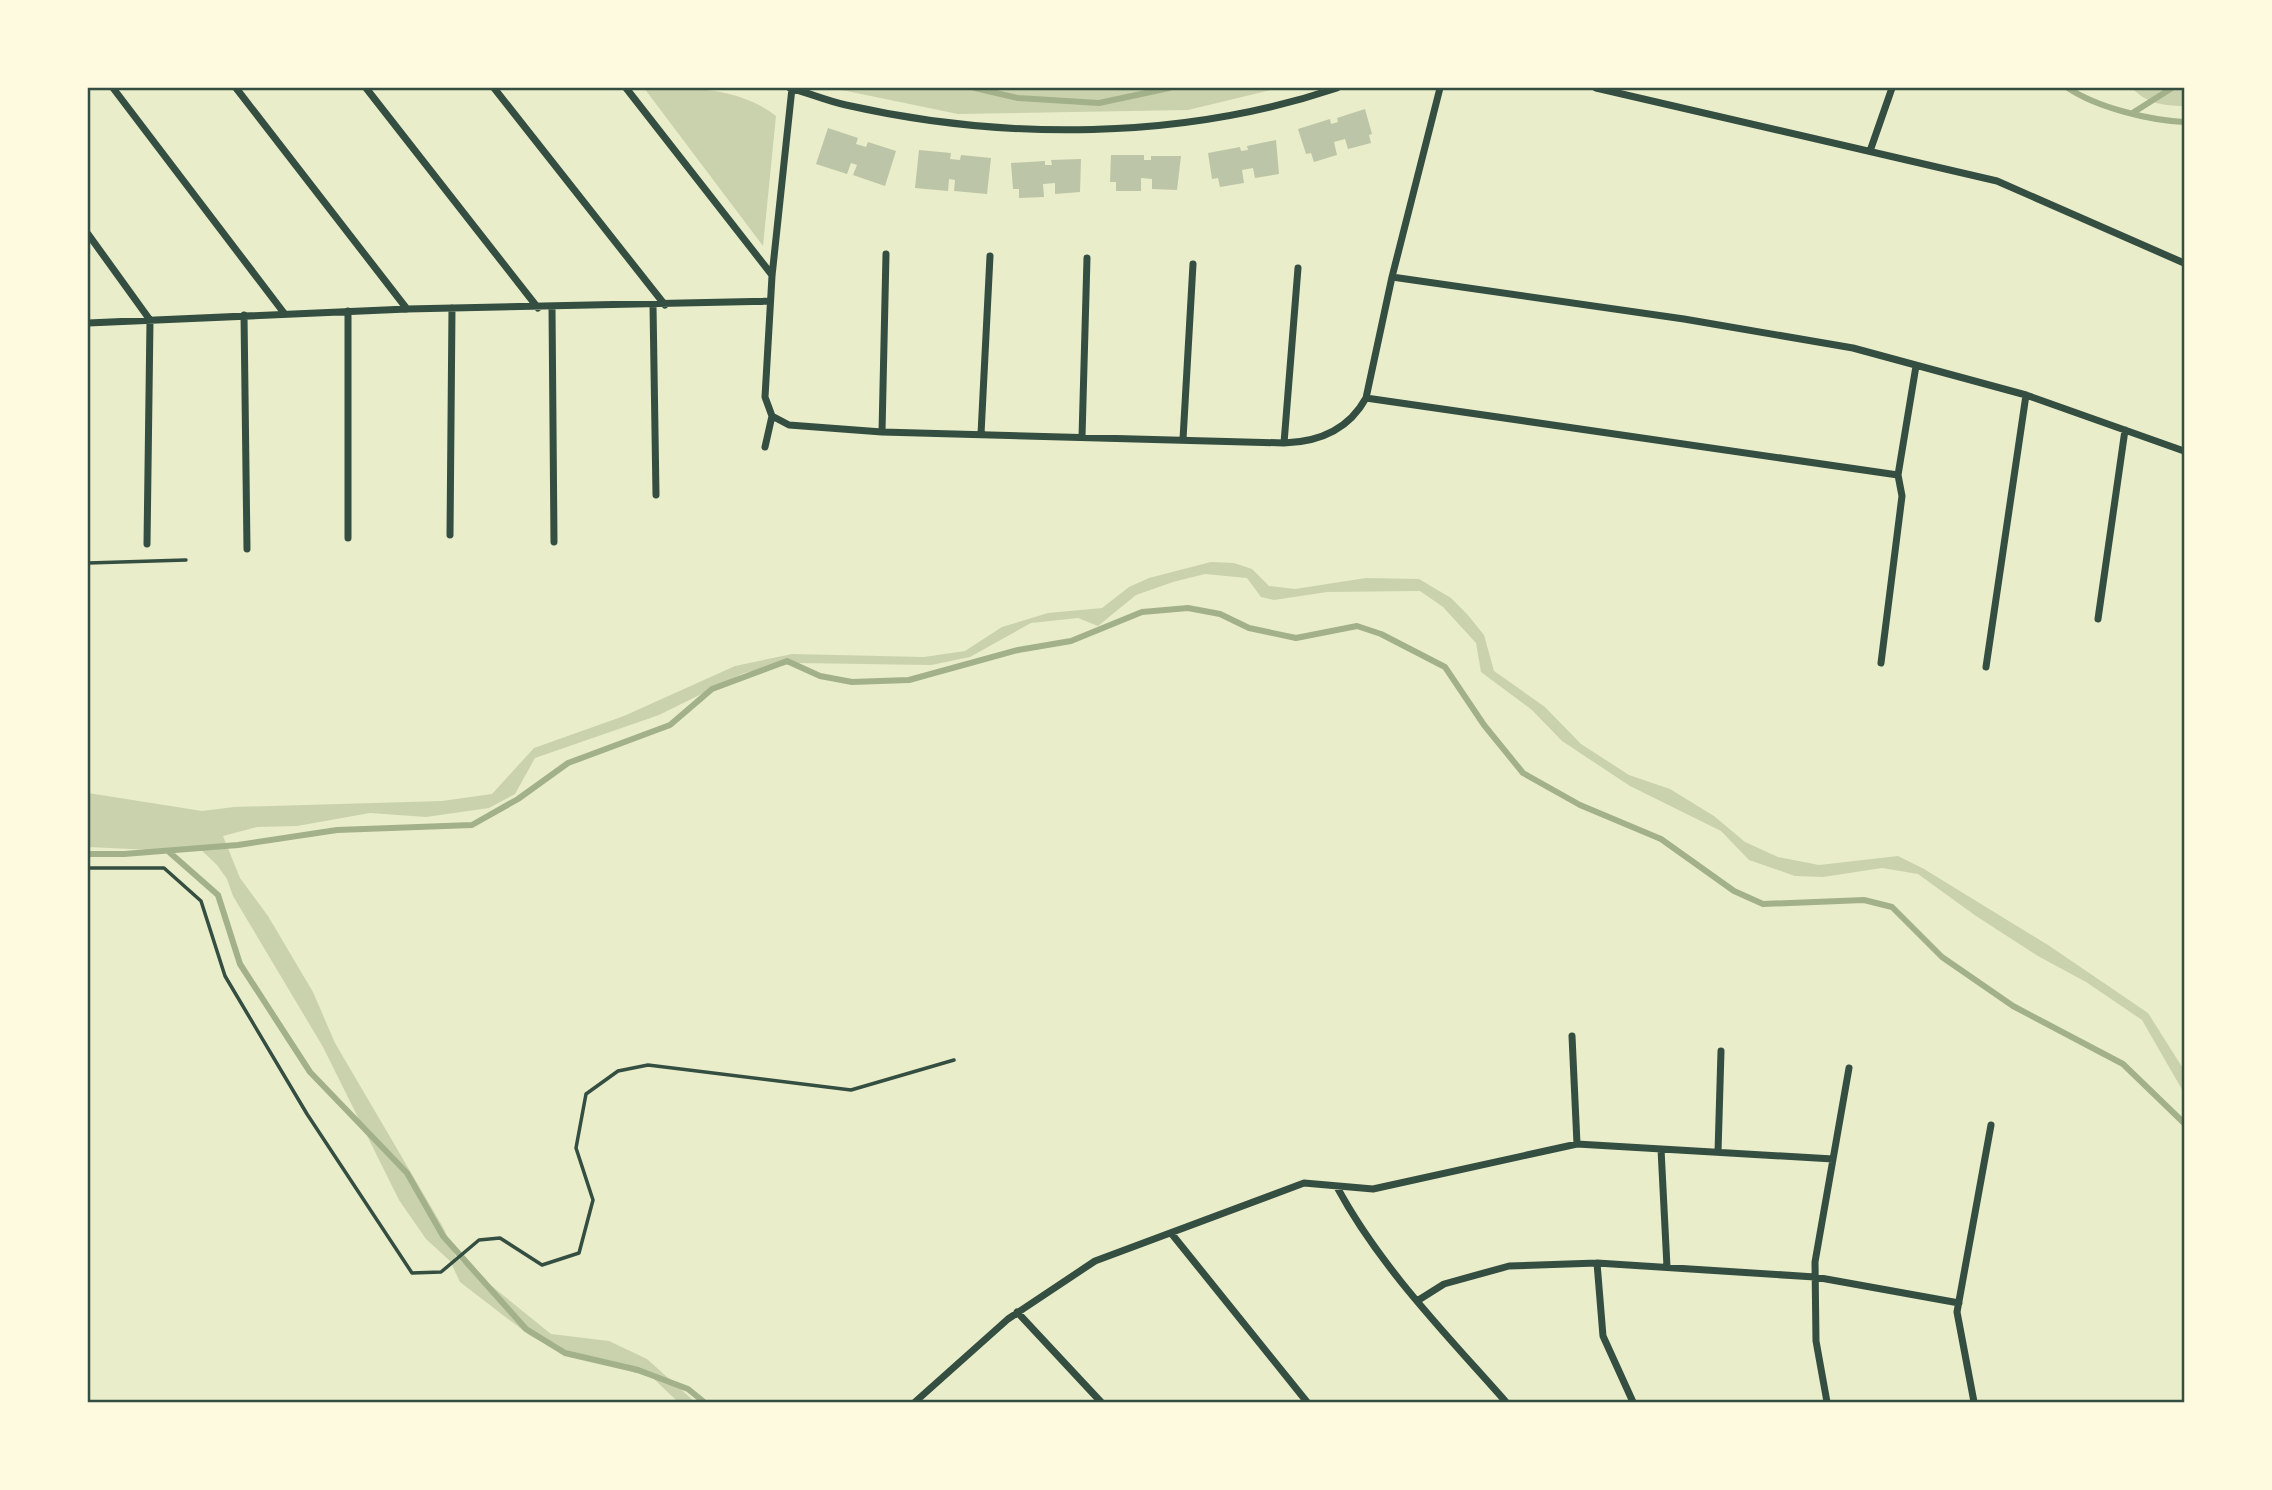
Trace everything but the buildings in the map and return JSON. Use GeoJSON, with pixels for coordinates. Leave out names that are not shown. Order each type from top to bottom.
{"type":"FeatureCollection","features":[{"type":"Feature","properties":{"kind":"street"},"geometry":{"type":"LineString","coordinates":[[113,88],[284,313]]}},
{"type":"Feature","properties":{"kind":"street"},"geometry":{"type":"LineString","coordinates":[[236,88],[407,309]]}},
{"type":"Feature","properties":{"kind":"street"},"geometry":{"type":"LineString","coordinates":[[366,88],[538,308]]}},
{"type":"Feature","properties":{"kind":"street"},"geometry":{"type":"LineString","coordinates":[[495,88],[665,305]]}},
{"type":"Feature","properties":{"kind":"street"},"geometry":{"type":"LineString","coordinates":[[626,88],[772,276]]}},
{"type":"Feature","properties":{"kind":"street"},"geometry":{"type":"LineString","coordinates":[[765,447],[772,416],[765,397],[770,301],[791,88],[843,105],[897,115],[980,125],[1062,129],[1164,123],[1215,116],[1266,107],[1337,88]]}},
{"type":"Feature","properties":{"kind":"street"},"geometry":{"type":"LineString","coordinates":[[772,416],[789,425],[882,432],[1284,443],[1339,431],[1357,413],[1366,398],[1392,276],[1440,88]]}},
{"type":"Feature","properties":{"kind":"street"},"geometry":{"type":"LineString","coordinates":[[1596,88],[1997,181],[2185,263]]}},
{"type":"Feature","properties":{"kind":"street"},"geometry":{"type":"LineString","coordinates":[[1870,151],[1892,88]]}},
{"type":"Feature","properties":{"kind":"street"},"geometry":{"type":"LineString","coordinates":[[88,234],[150,320],[147,544]]}},
{"type":"Feature","properties":{"kind":"street"},"geometry":{"type":"LineString","coordinates":[[882,432],[886,254]]}},
{"type":"Feature","properties":{"kind":"street"},"geometry":{"type":"LineString","coordinates":[[981,434],[990,256]]}},
{"type":"Feature","properties":{"kind":"street"},"geometry":{"type":"LineString","coordinates":[[1082,437],[1087,258]]}},
{"type":"Feature","properties":{"kind":"street"},"geometry":{"type":"LineString","coordinates":[[1183,439],[1193,264]]}},
{"type":"Feature","properties":{"kind":"street"},"geometry":{"type":"LineString","coordinates":[[1284,443],[1298,268]]}},
{"type":"Feature","properties":{"kind":"street"},"geometry":{"type":"LineString","coordinates":[[1392,276],[1853,348],[2026,395],[2185,451]]}},
{"type":"Feature","properties":{"kind":"street"},"geometry":{"type":"LineString","coordinates":[[88,323],[407,309],[770,301]]}},
{"type":"Feature","properties":{"kind":"street"},"geometry":{"type":"LineString","coordinates":[[653,305],[656,495]]}},
{"type":"Feature","properties":{"kind":"street"},"geometry":{"type":"LineString","coordinates":[[552,307],[554,542]]}},
{"type":"Feature","properties":{"kind":"street"},"geometry":{"type":"LineString","coordinates":[[450,535],[452,308]]}},
{"type":"Feature","properties":{"kind":"street"},"geometry":{"type":"LineString","coordinates":[[348,311],[348,538]]}},
{"type":"Feature","properties":{"kind":"street"},"geometry":{"type":"LineString","coordinates":[[244,315],[247,549]]}},
{"type":"Feature","properties":{"kind":"street"},"geometry":{"type":"LineString","coordinates":[[1881,663],[1902,496],[1898,475],[1916,366]]}},
{"type":"Feature","properties":{"kind":"street"},"geometry":{"type":"LineString","coordinates":[[1986,667],[2026,395]]}},
{"type":"Feature","properties":{"kind":"street"},"geometry":{"type":"LineString","coordinates":[[1366,398],[1898,475]]}},
{"type":"Feature","properties":{"kind":"street"},"geometry":{"type":"LineString","coordinates":[[2098,619],[2125,430]]}},
{"type":"Feature","properties":{"kind":"street"},"geometry":{"type":"LineString","coordinates":[[1572,1036],[1577,1144]]}},
{"type":"Feature","properties":{"kind":"street"},"geometry":{"type":"LineString","coordinates":[[1718,1152],[1721,1051]]}},
{"type":"Feature","properties":{"kind":"street"},"geometry":{"type":"LineString","coordinates":[[1827,1402],[1816,1341],[1815,1277],[1849,1068]]}},
{"type":"Feature","properties":{"kind":"street"},"geometry":{"type":"LineString","coordinates":[[1974,1402],[1957,1312],[1992,1125]]}},
{"type":"Feature","properties":{"kind":"street"},"geometry":{"type":"LineString","coordinates":[[915,1402],[1017,1312],[1096,1261],[1304,1183],[1373,1189],[1577,1144],[1833,1159]]}},
{"type":"Feature","properties":{"kind":"street"},"geometry":{"type":"LineString","coordinates":[[1661,1149],[1667,1267]]}},
{"type":"Feature","properties":{"kind":"street"},"geometry":{"type":"LineString","coordinates":[[1338,1186],[1356,1223],[1417,1301],[1506,1402]]}},
{"type":"Feature","properties":{"kind":"street"},"geometry":{"type":"LineString","coordinates":[[1171,1233],[1307,1402]]}},
{"type":"Feature","properties":{"kind":"street"},"geometry":{"type":"LineString","coordinates":[[1417,1301],[1444,1284],[1509,1266],[1597,1263],[1815,1277],[1959,1303]]}},
{"type":"Feature","properties":{"kind":"street"},"geometry":{"type":"LineString","coordinates":[[1597,1263],[1603,1336],[1633,1402]]}},
{"type":"Feature","properties":{"kind":"street"},"geometry":{"type":"LineString","coordinates":[[1017,1312],[1101,1402]]}},
{"type":"Feature","properties":{"kind":"path"},"geometry":{"type":"LineString","coordinates":[[88,563],[186,560]]}},
{"type":"Feature","properties":{"kind":"path"},"geometry":{"type":"LineString","coordinates":[[88,868],[163,868],[201,901],[225,976],[307,1114],[412,1273],[441,1272],[479,1240],[500,1238],[542,1265],[579,1253],[593,1200],[576,1149],[586,1094],[618,1071],[648,1065],[851,1090],[954,1060]]}},
{"type":"Feature","properties":{"kind":"green space"},"geometry":{"type":"Polygon","coordinates":[[[644,88],[696,89],[730,94],[762,106],[776,116],[763,246],[644,88]]]}},
{"type":"Feature","properties":{"kind":"green space"},"geometry":{"type":"Polygon","coordinates":[[[832,88],[1279,88],[1188,110],[958,114],[832,88]]]}},
{"type":"Feature","properties":{"kind":"green space"},"geometry":{"type":"Polygon","coordinates":[[[2132,88],[2184,88],[2184,106],[2155,103],[2132,88]]]}},
{"type":"Feature","properties":{"kind":"green space"},"geometry":{"type":"Polygon","coordinates":[[[1211,562],[1234,563],[1252,569],[1269,586],[1295,589],[1366,578],[1419,579],[1451,598],[1467,614],[1484,635],[1494,671],[1545,707],[1581,744],[1629,775],[1670,789],[1714,816],[1745,842],[1778,857],[1819,865],[1898,856],[2048,945],[2148,1013],[2184,1070],[2184,1093],[2142,1020],[2086,982],[2038,956],[1976,916],[1918,874],[1882,868],[1823,877],[1795,876],[1749,860],[1721,831],[1630,786],[1562,741],[1532,710],[1481,672],[1476,643],[1443,607],[1420,591],[1327,592],[1274,600],[1261,597],[1247,578],[1205,574],[1136,595],[1098,626],[1078,618],[1031,623],[970,657],[931,665],[797,663],[744,673],[659,715],[535,758],[515,794],[489,808],[426,817],[370,813],[297,826],[257,827],[223,836],[240,878],[268,916],[313,992],[335,1043],[444,1229],[456,1257],[551,1334],[609,1341],[647,1359],[695,1402],[678,1402],[653,1378],[554,1349],[529,1335],[460,1282],[450,1261],[426,1239],[399,1200],[323,1047],[233,896],[227,879],[198,847],[152,850],[88,847],[88,793],[202,811],[234,807],[442,801],[492,794],[534,748],[624,716],[735,666],[792,654],[924,657],[965,651],[1002,627],[1048,613],[1102,608],[1129,587],[1149,578],[1211,562]]]}},
{"type":"Feature","properties":{"kind":"waterway"},"geometry":{"type":"LineString","coordinates":[[975,88],[1018,98],[1099,103],[1169,88]]}},
{"type":"Feature","properties":{"kind":"waterway"},"geometry":{"type":"LineString","coordinates":[[2068,88],[2124,112],[2184,122]]}},
{"type":"Feature","properties":{"kind":"waterway"},"geometry":{"type":"LineString","coordinates":[[2134,112],[2172,88]]}},
{"type":"Feature","properties":{"kind":"waterway"},"geometry":{"type":"LineString","coordinates":[[88,854],[124,854],[238,845],[337,830],[472,825],[518,799],[568,763],[670,725],[712,689],[787,661],[820,676],[852,682],[909,680],[1018,650],[1071,641],[1142,612],[1188,608],[1220,614],[1249,628],[1296,638],[1357,626],[1381,634],[1445,667],[1484,725],[1523,773],[1580,805],[1661,839],[1734,891],[1763,904],[1864,900],[1892,907],[1942,957],[2013,1006],[2123,1064],[2184,1123]]}},
{"type":"Feature","properties":{"kind":"waterway"},"geometry":{"type":"LineString","coordinates":[[168,851],[218,895],[240,964],[310,1072],[407,1173],[443,1236],[526,1329],[565,1353],[638,1370],[688,1389],[704,1402]]}}]}
